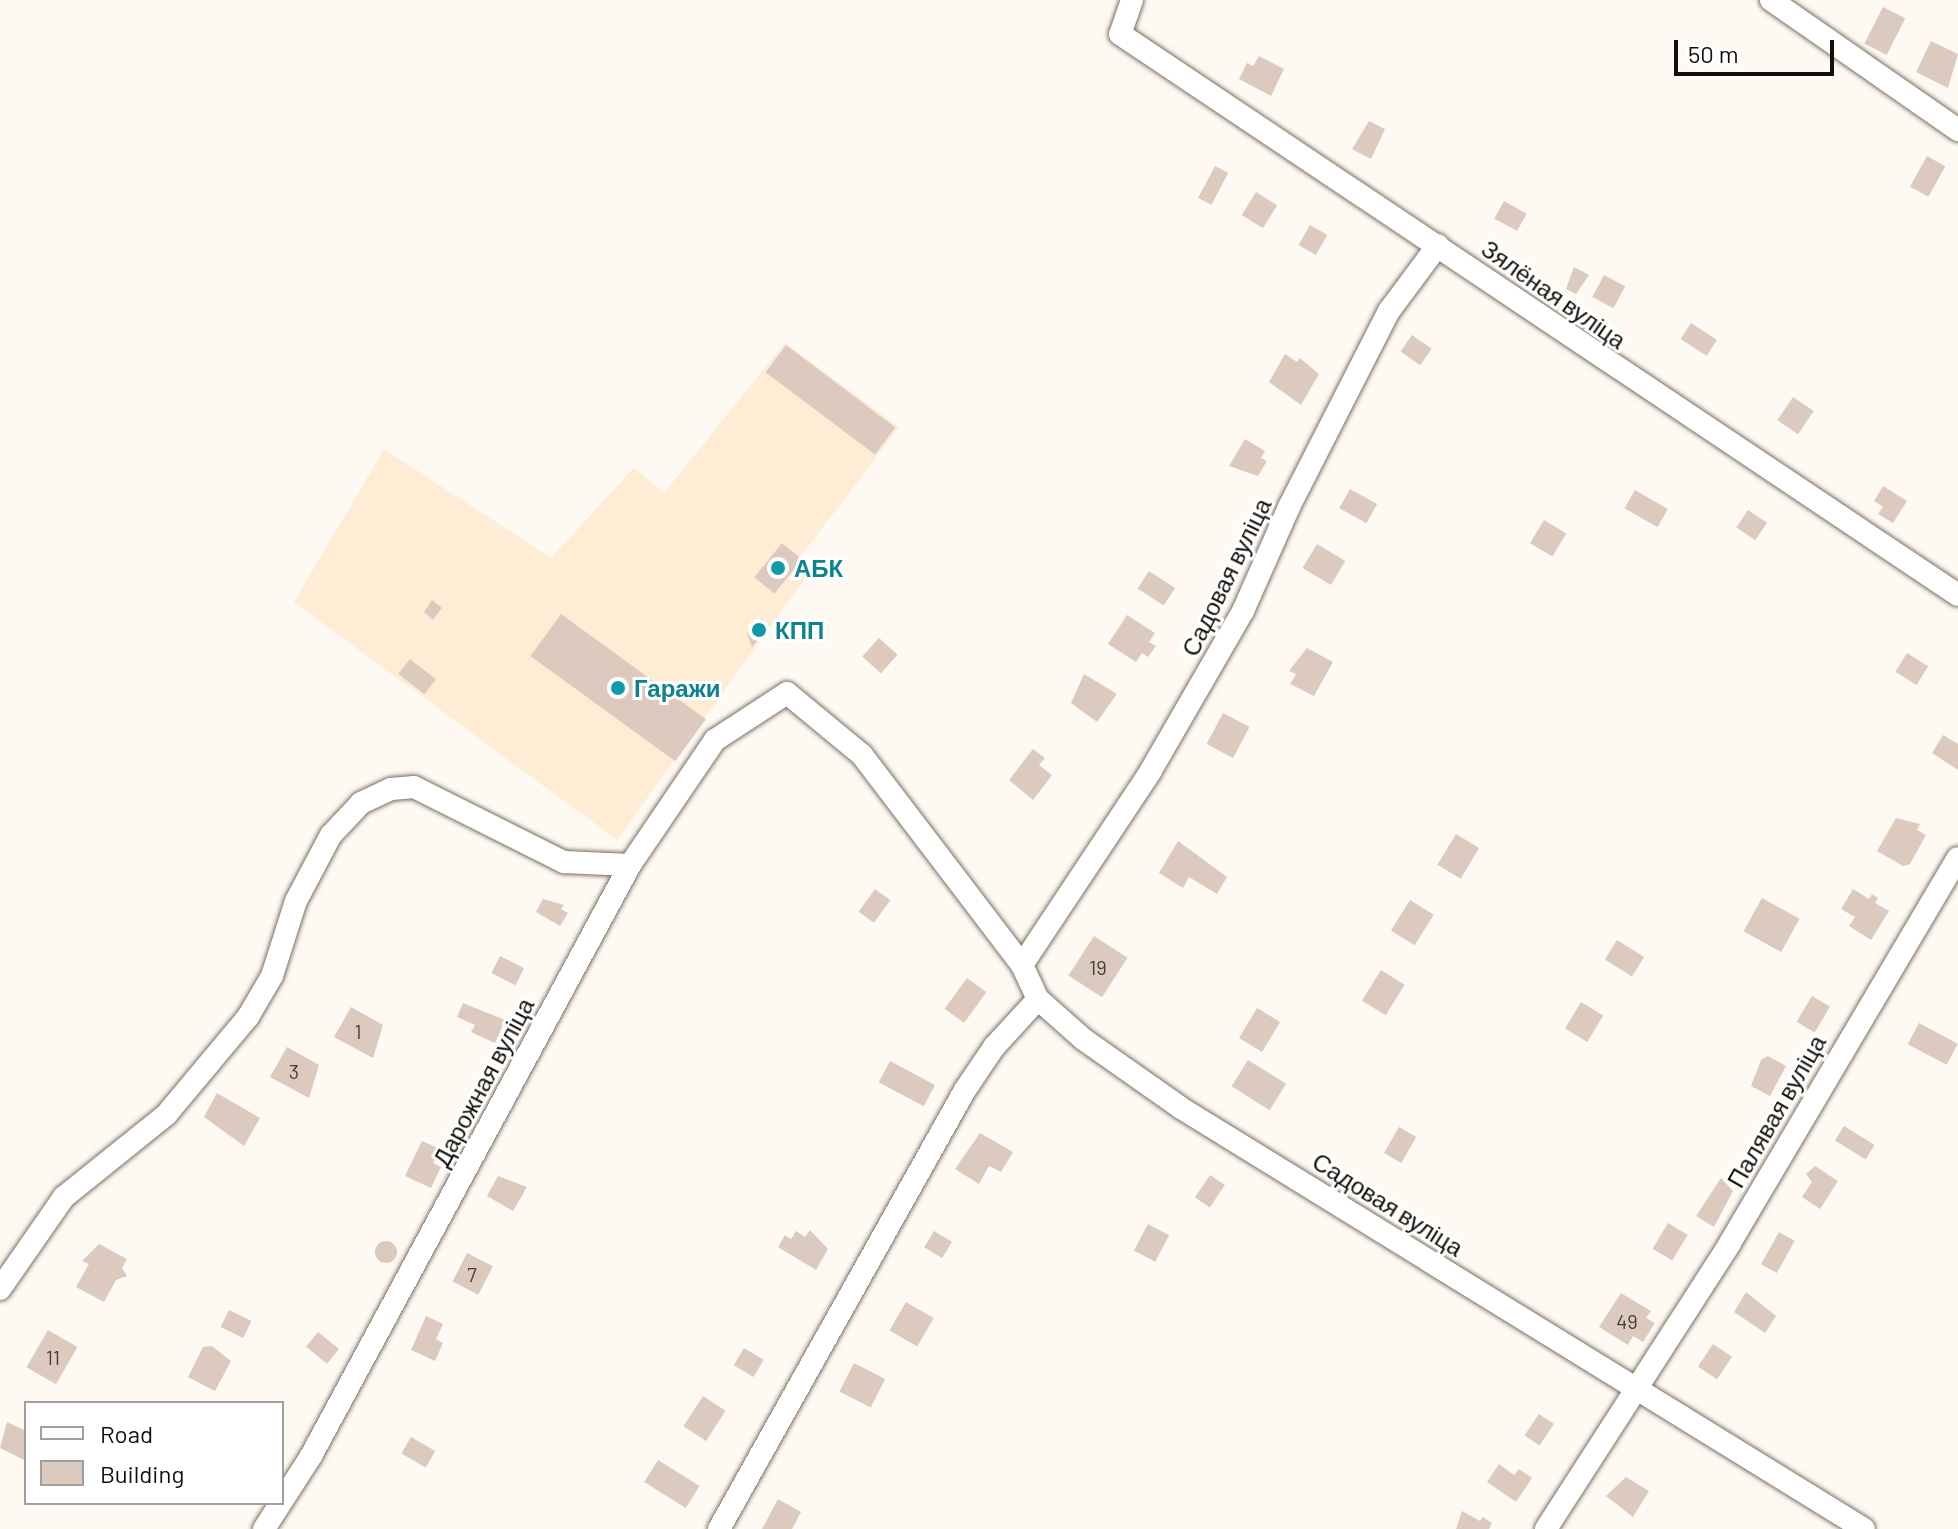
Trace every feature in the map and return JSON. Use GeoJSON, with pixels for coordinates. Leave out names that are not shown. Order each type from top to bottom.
{"type":"FeatureCollection","features":[{"type":"Feature","properties":{"kind":"street","name":"Зялёная вуліца"},"geometry":{"type":"LineString","coordinates":[[1132,0],[1120,34],[1285,149],[1438,245],[1958,595]]}},
{"type":"Feature","properties":{"kind":"street"},"geometry":{"type":"LineString","coordinates":[[1771,0],[1958,130]]}},
{"type":"Feature","properties":{"kind":"street","name":"Садовая вуліца"},"geometry":{"type":"LineString","coordinates":[[1022,965],[1150,772],[1243,611],[1389,311],[1438,245]]}},
{"type":"Feature","properties":{"kind":"street","name":"Садовая вуліца"},"geometry":{"type":"LineString","coordinates":[[787,693],[862,755],[1022,965],[1038,999],[1083,1039],[1181,1108],[1639,1391]]}},
{"type":"Feature","properties":{"kind":"street","name":"Дарожная вуліца"},"geometry":{"type":"LineString","coordinates":[[284,1498],[311,1456],[630,865],[715,740],[787,693]]}},
{"type":"Feature","properties":{"kind":"street"},"geometry":{"type":"LineString","coordinates":[[0,1289],[64,1197],[166,1115],[248,1017],[272,976],[296,901],[331,835],[361,803],[391,789],[414,787],[564,862],[630,865]]}},
{"type":"Feature","properties":{"kind":"street","name":"Палявая вуліца"},"geometry":{"type":"LineString","coordinates":[[1546,1529],[1639,1391],[1958,858]]}},
{"type":"Feature","properties":{"kind":"street"},"geometry":{"type":"LineString","coordinates":[[719,1529],[965,1090],[994,1047],[1038,999]]}},
{"type":"Feature","properties":{"kind":"street"},"geometry":{"type":"LineString","coordinates":[[1639,1391],[1864,1529]]}},
{"type":"Feature","properties":{"kind":"street","name":"Дарожная вуліца"},"geometry":{"type":"LineString","coordinates":[[264,1529],[279,1505]]}},
{"type":"Feature","properties":{"kind":"shaded area"},"geometry":{"type":"Polygon","coordinates":[[[785,343],[899,427],[801,556],[811,570],[617,840],[294,602],[384,449],[551,558],[634,468],[664,493],[785,343]]]}},
{"type":"Feature","properties":{"kind":"building"},"geometry":{"type":"Polygon","coordinates":[[[1883,7],[1905,18],[1887,55],[1864,44],[1883,7]]]}},
{"type":"Feature","properties":{"kind":"building"},"geometry":{"type":"Polygon","coordinates":[[[1931,41],[1958,54],[1948,88],[1916,72],[1931,41]]]}},
{"type":"Feature","properties":{"kind":"building"},"geometry":{"type":"Polygon","coordinates":[[[1259,56],[1284,69],[1271,96],[1239,79],[1247,63],[1253,66],[1259,56]]]}},
{"type":"Feature","properties":{"kind":"building"},"geometry":{"type":"Polygon","coordinates":[[[1369,121],[1385,129],[1371,159],[1352,149],[1369,121]]]}},
{"type":"Feature","properties":{"kind":"building"},"geometry":{"type":"Polygon","coordinates":[[[1927,156],[1945,166],[1928,197],[1910,187],[1927,156]]]}},
{"type":"Feature","properties":{"kind":"building"},"geometry":{"type":"Polygon","coordinates":[[[1215,166],[1228,173],[1211,205],[1198,198],[1215,166]]]}},
{"type":"Feature","properties":{"kind":"building"},"geometry":{"type":"Polygon","coordinates":[[[1256,192],[1277,205],[1263,228],[1242,215],[1256,192]]]}},
{"type":"Feature","properties":{"kind":"building"},"geometry":{"type":"Polygon","coordinates":[[[1504,201],[1527,214],[1517,231],[1494,218],[1504,201]]]}},
{"type":"Feature","properties":{"kind":"building"},"geometry":{"type":"Polygon","coordinates":[[[1310,225],[1327,235],[1316,255],[1298,245],[1310,225]]]}},
{"type":"Feature","properties":{"kind":"building"},"geometry":{"type":"Polygon","coordinates":[[[1574,267],[1589,275],[1576,294],[1566,289],[1574,267]]]}},
{"type":"Feature","properties":{"kind":"building"},"geometry":{"type":"Polygon","coordinates":[[[1604,275],[1625,286],[1613,308],[1592,297],[1604,275]]]}},
{"type":"Feature","properties":{"kind":"building"},"geometry":{"type":"Polygon","coordinates":[[[1691,323],[1717,340],[1707,356],[1681,339],[1691,323]]]}},
{"type":"Feature","properties":{"kind":"building"},"geometry":{"type":"Polygon","coordinates":[[[1412,335],[1432,349],[1420,365],[1401,351],[1412,335]]]}},
{"type":"Feature","properties":{"kind":"building"},"geometry":{"type":"Polygon","coordinates":[[[786,345],[895,427],[875,455],[766,372],[786,345]]]}},
{"type":"Feature","properties":{"kind":"building"},"geometry":{"type":"Polygon","coordinates":[[[1285,354],[1297,362],[1300,358],[1319,374],[1301,405],[1269,382],[1285,354]]]}},
{"type":"Feature","properties":{"kind":"building"},"geometry":{"type":"Polygon","coordinates":[[[1793,397],[1814,411],[1798,434],[1777,420],[1793,397]]]}},
{"type":"Feature","properties":{"kind":"building"},"geometry":{"type":"Polygon","coordinates":[[[1245,439],[1265,451],[1261,458],[1267,461],[1258,476],[1229,466],[1245,439]]]}},
{"type":"Feature","properties":{"kind":"building"},"geometry":{"type":"Polygon","coordinates":[[[1883,486],[1907,501],[1893,523],[1878,514],[1883,507],[1874,501],[1883,486]]]}},
{"type":"Feature","properties":{"kind":"building"},"geometry":{"type":"Polygon","coordinates":[[[1350,489],[1377,504],[1366,523],[1339,508],[1350,489]]]}},
{"type":"Feature","properties":{"kind":"building"},"geometry":{"type":"Polygon","coordinates":[[[1635,490],[1668,509],[1657,527],[1624,508],[1635,490]]]}},
{"type":"Feature","properties":{"kind":"building"},"geometry":{"type":"Polygon","coordinates":[[[1748,510],[1767,523],[1755,540],[1736,527],[1748,510]]]}},
{"type":"Feature","properties":{"kind":"building"},"geometry":{"type":"Polygon","coordinates":[[[1544,520],[1566,533],[1552,557],[1530,543],[1544,520]]]}},
{"type":"Feature","properties":{"kind":"building","name":"АБК"},"geometry":{"type":"Polygon","coordinates":[[[782,543],[802,559],[775,594],[754,577],[782,543]]]}},
{"type":"Feature","properties":{"kind":"building"},"geometry":{"type":"Polygon","coordinates":[[[1317,544],[1345,561],[1331,585],[1303,568],[1317,544]]]}},
{"type":"Feature","properties":{"kind":"building"},"geometry":{"type":"Polygon","coordinates":[[[1149,571],[1175,588],[1164,605],[1138,589],[1149,571]]]}},
{"type":"Feature","properties":{"kind":"building"},"geometry":{"type":"Polygon","coordinates":[[[432,600],[442,608],[433,620],[424,612],[432,600]]]}},
{"type":"Feature","properties":{"kind":"building","name":"Гаражи"},"geometry":{"type":"Polygon","coordinates":[[[561,614],[706,719],[675,761],[530,656],[561,614]]]}},
{"type":"Feature","properties":{"kind":"building"},"geometry":{"type":"Polygon","coordinates":[[[1127,615],[1155,633],[1149,642],[1156,646],[1148,657],[1142,653],[1136,662],[1108,644],[1127,615]]]}},
{"type":"Feature","properties":{"kind":"building","name":"КПП"},"geometry":{"type":"Polygon","coordinates":[[[762,618],[770,625],[752,647],[747,634],[762,618]]]}},
{"type":"Feature","properties":{"kind":"building"},"geometry":{"type":"Polygon","coordinates":[[[879,638],[898,655],[881,673],[862,657],[879,638]]]}},
{"type":"Feature","properties":{"kind":"building"},"geometry":{"type":"Polygon","coordinates":[[[1307,648],[1333,662],[1314,696],[1290,684],[1296,674],[1289,671],[1307,648]]]}},
{"type":"Feature","properties":{"kind":"building"},"geometry":{"type":"Polygon","coordinates":[[[1907,653],[1928,666],[1917,685],[1895,672],[1907,653]]]}},
{"type":"Feature","properties":{"kind":"building"},"geometry":{"type":"Polygon","coordinates":[[[410,659],[436,679],[424,694],[398,674],[410,659]]]}},
{"type":"Feature","properties":{"kind":"building"},"geometry":{"type":"Polygon","coordinates":[[[1084,674],[1117,694],[1097,722],[1071,703],[1084,674]]]}},
{"type":"Feature","properties":{"kind":"building"},"geometry":{"type":"Polygon","coordinates":[[[1223,713],[1249,727],[1233,758],[1207,744],[1223,713]]]}},
{"type":"Feature","properties":{"kind":"building"},"geometry":{"type":"Polygon","coordinates":[[[1943,735],[1958,744],[1958,770],[1932,753],[1943,735]]]}},
{"type":"Feature","properties":{"kind":"building"},"geometry":{"type":"Polygon","coordinates":[[[1033,749],[1045,758],[1039,765],[1052,775],[1033,800],[1009,780],[1033,749]]]}},
{"type":"Feature","properties":{"kind":"building"},"geometry":{"type":"Polygon","coordinates":[[[1896,818],[1920,824],[1917,830],[1926,835],[1910,864],[1903,866],[1877,851],[1896,818]]]}},
{"type":"Feature","properties":{"kind":"building"},"geometry":{"type":"Polygon","coordinates":[[[1456,834],[1479,848],[1461,879],[1437,865],[1456,834]]]}},
{"type":"Feature","properties":{"kind":"building"},"geometry":{"type":"Polygon","coordinates":[[[1178,841],[1227,877],[1217,894],[1189,877],[1183,888],[1159,873],[1178,841]]]}},
{"type":"Feature","properties":{"kind":"building"},"geometry":{"type":"Polygon","coordinates":[[[875,889],[890,900],[874,923],[859,912],[875,889]]]}},
{"type":"Feature","properties":{"kind":"building"},"geometry":{"type":"Polygon","coordinates":[[[1853,889],[1869,899],[1872,894],[1878,898],[1875,903],[1889,911],[1871,940],[1849,926],[1855,917],[1841,909],[1853,889]]]}},
{"type":"Feature","properties":{"kind":"building"},"geometry":{"type":"Polygon","coordinates":[[[1762,898],[1800,919],[1781,952],[1744,931],[1762,898]]]}},
{"type":"Feature","properties":{"kind":"building"},"geometry":{"type":"Polygon","coordinates":[[[543,899],[564,905],[561,909],[568,913],[560,926],[536,912],[543,899]]]}},
{"type":"Feature","properties":{"kind":"building"},"geometry":{"type":"Polygon","coordinates":[[[1410,900],[1434,915],[1415,945],[1391,931],[1410,900]]]}},
{"type":"Feature","properties":{"kind":"building"},"geometry":{"type":"Polygon","coordinates":[[[1094,936],[1128,958],[1102,997],[1068,975],[1094,936]]]}},
{"type":"Feature","properties":{"kind":"building"},"geometry":{"type":"Polygon","coordinates":[[[1617,940],[1644,957],[1632,976],[1605,960],[1617,940]]]}},
{"type":"Feature","properties":{"kind":"building"},"geometry":{"type":"Polygon","coordinates":[[[500,956],[524,968],[515,985],[491,973],[500,956]]]}},
{"type":"Feature","properties":{"kind":"building"},"geometry":{"type":"Polygon","coordinates":[[[1381,970],[1405,985],[1386,1015],[1362,1001],[1381,970]]]}},
{"type":"Feature","properties":{"kind":"building"},"geometry":{"type":"Polygon","coordinates":[[[967,978],[986,992],[964,1023],[945,1009],[967,978]]]}},
{"type":"Feature","properties":{"kind":"building"},"geometry":{"type":"Polygon","coordinates":[[[1812,996],[1830,1007],[1815,1033],[1797,1022],[1812,996]]]}},
{"type":"Feature","properties":{"kind":"building"},"geometry":{"type":"Polygon","coordinates":[[[1581,1002],[1603,1015],[1587,1042],[1565,1029],[1581,1002]]]}},
{"type":"Feature","properties":{"kind":"building"},"geometry":{"type":"Polygon","coordinates":[[[463,1003],[505,1020],[495,1043],[471,1032],[475,1025],[457,1017],[463,1003]]]}},
{"type":"Feature","properties":{"kind":"building"},"geometry":{"type":"Polygon","coordinates":[[[351,1007],[383,1025],[373,1058],[334,1037],[351,1007]]]}},
{"type":"Feature","properties":{"kind":"building"},"geometry":{"type":"Polygon","coordinates":[[[1257,1008],[1280,1022],[1262,1052],[1239,1038],[1257,1008]]]}},
{"type":"Feature","properties":{"kind":"building"},"geometry":{"type":"Polygon","coordinates":[[[1919,1023],[1958,1044],[1947,1065],[1908,1044],[1919,1023]]]}},
{"type":"Feature","properties":{"kind":"building"},"geometry":{"type":"Polygon","coordinates":[[[287,1047],[319,1065],[309,1098],[270,1077],[287,1047]]]}},
{"type":"Feature","properties":{"kind":"building"},"geometry":{"type":"Polygon","coordinates":[[[1768,1056],[1786,1066],[1770,1096],[1751,1086],[1761,1060],[1768,1056]]]}},
{"type":"Feature","properties":{"kind":"building"},"geometry":{"type":"Polygon","coordinates":[[[1248,1060],[1286,1084],[1270,1110],[1232,1086],[1248,1060]]]}},
{"type":"Feature","properties":{"kind":"building"},"geometry":{"type":"Polygon","coordinates":[[[890,1061],[935,1085],[924,1106],[879,1082],[890,1061]]]}},
{"type":"Feature","properties":{"kind":"building"},"geometry":{"type":"Polygon","coordinates":[[[217,1093],[260,1118],[244,1146],[204,1117],[217,1093]]]}},
{"type":"Feature","properties":{"kind":"building"},"geometry":{"type":"Polygon","coordinates":[[[1844,1126],[1875,1145],[1866,1159],[1835,1140],[1844,1126]]]}},
{"type":"Feature","properties":{"kind":"building"},"geometry":{"type":"Polygon","coordinates":[[[1399,1127],[1416,1137],[1401,1163],[1384,1153],[1399,1127]]]}},
{"type":"Feature","properties":{"kind":"building"},"geometry":{"type":"Polygon","coordinates":[[[980,1133],[1013,1152],[1001,1172],[989,1166],[979,1184],[955,1169],[980,1133]]]}},
{"type":"Feature","properties":{"kind":"building"},"geometry":{"type":"Polygon","coordinates":[[[422,1141],[440,1149],[433,1163],[441,1167],[431,1188],[405,1176],[422,1141]]]}},
{"type":"Feature","properties":{"kind":"building"},"geometry":{"type":"Polygon","coordinates":[[[1815,1166],[1838,1181],[1820,1209],[1802,1197],[1812,1182],[1806,1174],[1815,1166]]]}},
{"type":"Feature","properties":{"kind":"building"},"geometry":{"type":"Polygon","coordinates":[[[1210,1175],[1225,1185],[1210,1207],[1195,1197],[1210,1175]]]}},
{"type":"Feature","properties":{"kind":"building"},"geometry":{"type":"Polygon","coordinates":[[[498,1176],[527,1187],[513,1211],[487,1196],[498,1176]]]}},
{"type":"Feature","properties":{"kind":"building"},"geometry":{"type":"Polygon","coordinates":[[[1721,1178],[1733,1191],[1714,1227],[1696,1216],[1721,1178]]]}},
{"type":"Feature","properties":{"kind":"building"},"geometry":{"type":"Polygon","coordinates":[[[1668,1223],[1688,1235],[1672,1261],[1653,1249],[1668,1223]]]}},
{"type":"Feature","properties":{"kind":"building"},"geometry":{"type":"Polygon","coordinates":[[[1148,1224],[1169,1235],[1155,1262],[1134,1250],[1148,1224]]]}},
{"type":"Feature","properties":{"kind":"building"},"geometry":{"type":"Polygon","coordinates":[[[810,1230],[828,1249],[816,1270],[778,1247],[785,1235],[791,1239],[796,1231],[805,1237],[810,1230]]]}},
{"type":"Feature","properties":{"kind":"building"},"geometry":{"type":"Polygon","coordinates":[[[934,1231],[952,1242],[942,1258],[924,1247],[934,1231]]]}},
{"type":"Feature","properties":{"kind":"building"},"geometry":{"type":"Polygon","coordinates":[[[1779,1232],[1795,1241],[1777,1273],[1761,1264],[1779,1232]]]}},
{"type":"Feature","properties":{"kind":"building"},"geometry":{"type":"Polygon","coordinates":[[[386,1241],[394,1244],[397,1252],[394,1260],[386,1263],[378,1260],[375,1252],[378,1244],[386,1241]]]}},
{"type":"Feature","properties":{"kind":"building"},"geometry":{"type":"Polygon","coordinates":[[[99,1244],[127,1259],[122,1268],[127,1276],[116,1280],[104,1302],[76,1287],[89,1264],[82,1261],[99,1244]]]}},
{"type":"Feature","properties":{"kind":"building"},"geometry":{"type":"Polygon","coordinates":[[[467,1253],[493,1266],[478,1295],[452,1282],[467,1253]]]}},
{"type":"Feature","properties":{"kind":"building"},"geometry":{"type":"Polygon","coordinates":[[[1746,1292],[1776,1316],[1765,1333],[1734,1312],[1746,1292]]]}},
{"type":"Feature","properties":{"kind":"building"},"geometry":{"type":"Polygon","coordinates":[[[1621,1293],[1651,1311],[1646,1318],[1655,1323],[1643,1342],[1633,1336],[1628,1345],[1599,1327],[1621,1293]]]}},
{"type":"Feature","properties":{"kind":"building"},"geometry":{"type":"Polygon","coordinates":[[[906,1302],[934,1318],[917,1347],[890,1331],[906,1302]]]}},
{"type":"Feature","properties":{"kind":"building"},"geometry":{"type":"Polygon","coordinates":[[[229,1310],[251,1321],[243,1338],[221,1327],[229,1310]]]}},
{"type":"Feature","properties":{"kind":"building"},"geometry":{"type":"Polygon","coordinates":[[[426,1316],[443,1324],[436,1339],[443,1343],[435,1361],[411,1350],[426,1316]]]}},
{"type":"Feature","properties":{"kind":"building"},"geometry":{"type":"Polygon","coordinates":[[[48,1330],[77,1347],[56,1384],[26,1367],[48,1330]]]}},
{"type":"Feature","properties":{"kind":"building"},"geometry":{"type":"Polygon","coordinates":[[[318,1332],[339,1349],[327,1364],[306,1347],[318,1332]]]}},
{"type":"Feature","properties":{"kind":"building"},"geometry":{"type":"Polygon","coordinates":[[[1713,1344],[1732,1357],[1717,1379],[1698,1366],[1713,1344]]]}},
{"type":"Feature","properties":{"kind":"building"},"geometry":{"type":"Polygon","coordinates":[[[212,1346],[231,1361],[215,1391],[188,1377],[203,1347],[212,1346]]]}},
{"type":"Feature","properties":{"kind":"building"},"geometry":{"type":"Polygon","coordinates":[[[744,1348],[764,1360],[753,1377],[734,1365],[744,1348]]]}},
{"type":"Feature","properties":{"kind":"building"},"geometry":{"type":"Polygon","coordinates":[[[854,1363],[885,1379],[871,1407],[839,1392],[854,1363]]]}},
{"type":"Feature","properties":{"kind":"building"},"geometry":{"type":"Polygon","coordinates":[[[703,1396],[726,1411],[706,1441],[683,1426],[703,1396]]]}},
{"type":"Feature","properties":{"kind":"building"},"geometry":{"type":"Polygon","coordinates":[[[1539,1414],[1554,1424],[1539,1446],[1524,1436],[1539,1414]]]}},
{"type":"Feature","properties":{"kind":"building"},"geometry":{"type":"Polygon","coordinates":[[[7,1422],[24,1430],[24,1460],[0,1448],[7,1422]]]}},
{"type":"Feature","properties":{"kind":"building"},"geometry":{"type":"Polygon","coordinates":[[[411,1437],[435,1451],[426,1467],[402,1453],[411,1437]]]}},
{"type":"Feature","properties":{"kind":"building"},"geometry":{"type":"Polygon","coordinates":[[[658,1460],[700,1486],[686,1508],[644,1482],[658,1460]]]}},
{"type":"Feature","properties":{"kind":"building"},"geometry":{"type":"Polygon","coordinates":[[[1499,1464],[1514,1475],[1519,1469],[1532,1478],[1516,1502],[1487,1482],[1499,1464]]]}},
{"type":"Feature","properties":{"kind":"building"},"geometry":{"type":"Polygon","coordinates":[[[1626,1477],[1649,1491],[1633,1517],[1606,1496],[1626,1477]]]}},
{"type":"Feature","properties":{"kind":"building"},"geometry":{"type":"Polygon","coordinates":[[[778,1499],[801,1512],[792,1529],[762,1529],[778,1499]]]}},
{"type":"Feature","properties":{"kind":"building"},"geometry":{"type":"Polygon","coordinates":[[[1462,1511],[1480,1521],[1483,1517],[1492,1523],[1489,1529],[1456,1529],[1462,1511]]]}},
{"type":"Feature","properties":{"kind":"place","name":"АБК"},"geometry":{"type":"Point","coordinates":[778,568]}},
{"type":"Feature","properties":{"kind":"place","name":"КПП"},"geometry":{"type":"Point","coordinates":[759,630]}},
{"type":"Feature","properties":{"kind":"place","name":"Гаражи"},"geometry":{"type":"Point","coordinates":[618,688]}}]}
